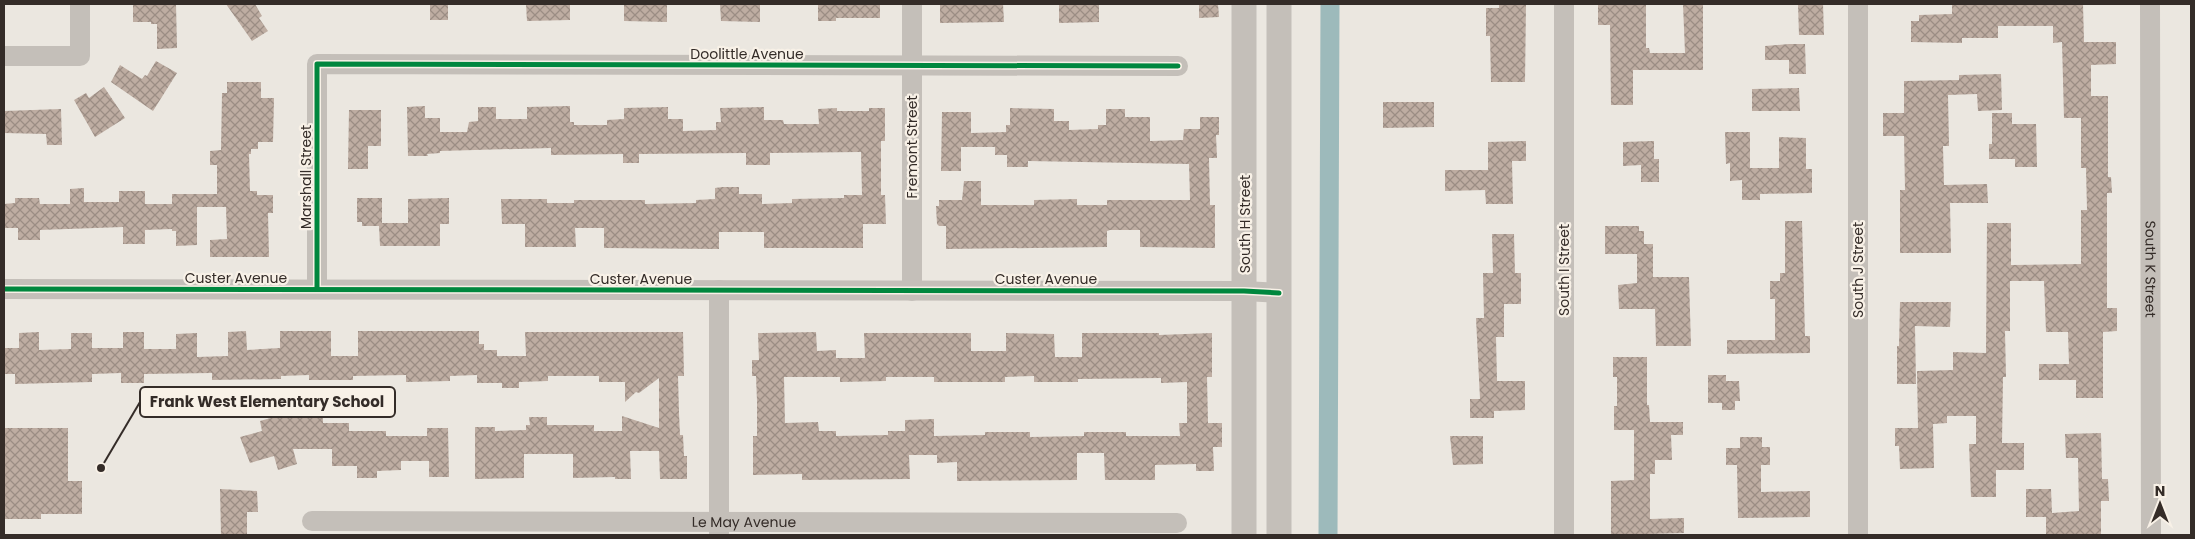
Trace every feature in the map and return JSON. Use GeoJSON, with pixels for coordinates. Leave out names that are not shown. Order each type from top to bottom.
{"type":"FeatureCollection","features":[{"type":"Feature","properties":{"kind":"street"},"geometry":{"type":"LineString","coordinates":[[4,56],[80,56],[80,4]]}},
{"type":"Feature","properties":{"kind":"street","name":"Fremont Street"},"geometry":{"type":"LineString","coordinates":[[912,4],[912,291]]}},
{"type":"Feature","properties":{"kind":"street","name":"South H Street"},"geometry":{"type":"LineString","coordinates":[[1244,4],[1244,535]]}},
{"type":"Feature","properties":{"kind":"street"},"geometry":{"type":"LineString","coordinates":[[1278,4],[1279,535]]}},
{"type":"Feature","properties":{"kind":"street","name":"South I Street"},"geometry":{"type":"LineString","coordinates":[[1564,4],[1564,535]]}},
{"type":"Feature","properties":{"kind":"street","name":"South J Street"},"geometry":{"type":"LineString","coordinates":[[1858,4],[1858,535]]}},
{"type":"Feature","properties":{"kind":"street","name":"South K Street"},"geometry":{"type":"LineString","coordinates":[[2150,4],[2151,535]]}},
{"type":"Feature","properties":{"kind":"street","name":"Doolittle Avenue"},"geometry":{"type":"LineString","coordinates":[[317,64],[1178,66]]}},
{"type":"Feature","properties":{"kind":"street","name":"Marshall Street"},"geometry":{"type":"LineString","coordinates":[[317,64],[317,290]]}},
{"type":"Feature","properties":{"kind":"street","name":"Custer Avenue"},"geometry":{"type":"LineString","coordinates":[[4,289],[1244,291],[1279,293]]}},
{"type":"Feature","properties":{"kind":"street"},"geometry":{"type":"LineString","coordinates":[[719,290],[719,529]]}},
{"type":"Feature","properties":{"kind":"street","name":"Le May Avenue"},"geometry":{"type":"LineString","coordinates":[[312,521],[719,529],[1178,523]]}},
{"type":"Feature","properties":{"kind":"building"},"geometry":{"type":"Polygon","coordinates":[[[133,4],[176,4],[177,48],[157,49],[157,24],[133,22],[133,4]]]}},
{"type":"Feature","properties":{"kind":"building"},"geometry":{"type":"Polygon","coordinates":[[[226,4],[255,4],[262,16],[259,18],[268,31],[252,41],[226,4]]]}},
{"type":"Feature","properties":{"kind":"building"},"geometry":{"type":"Polygon","coordinates":[[[430,4],[448,4],[448,20],[430,20],[430,4]]]}},
{"type":"Feature","properties":{"kind":"building"},"geometry":{"type":"Polygon","coordinates":[[[526,4],[570,4],[570,20],[527,21],[526,4]]]}},
{"type":"Feature","properties":{"kind":"building"},"geometry":{"type":"Polygon","coordinates":[[[624,4],[667,4],[667,22],[624,21],[624,4]]]}},
{"type":"Feature","properties":{"kind":"building"},"geometry":{"type":"Polygon","coordinates":[[[720,4],[760,4],[760,22],[721,21],[720,4]]]}},
{"type":"Feature","properties":{"kind":"building"},"geometry":{"type":"Polygon","coordinates":[[[818,4],[880,4],[880,18],[836,18],[836,21],[818,21],[818,4]]]}},
{"type":"Feature","properties":{"kind":"building"},"geometry":{"type":"Polygon","coordinates":[[[940,4],[1003,4],[1004,22],[940,23],[940,4]]]}},
{"type":"Feature","properties":{"kind":"building"},"geometry":{"type":"Polygon","coordinates":[[[1059,4],[1099,4],[1099,22],[1059,23],[1059,4]]]}},
{"type":"Feature","properties":{"kind":"building"},"geometry":{"type":"Polygon","coordinates":[[[1199,4],[1218,4],[1219,17],[1199,18],[1199,4]]]}},
{"type":"Feature","properties":{"kind":"building"},"geometry":{"type":"Polygon","coordinates":[[[1499,4],[1526,4],[1525,82],[1491,82],[1490,36],[1486,36],[1486,8],[1499,8],[1499,4]]]}},
{"type":"Feature","properties":{"kind":"building"},"geometry":{"type":"Polygon","coordinates":[[[1598,4],[1646,4],[1646,48],[1649,48],[1650,53],[1685,53],[1683,4],[1703,4],[1703,70],[1633,70],[1633,105],[1611,105],[1610,25],[1598,25],[1598,4]]]}},
{"type":"Feature","properties":{"kind":"building"},"geometry":{"type":"Polygon","coordinates":[[[1798,4],[1823,4],[1824,35],[1799,35],[1798,4]]]}},
{"type":"Feature","properties":{"kind":"building"},"geometry":{"type":"Polygon","coordinates":[[[1952,4],[2083,4],[2084,42],[2116,42],[2116,64],[2091,65],[2091,96],[2108,96],[2108,177],[2111,177],[2112,193],[2107,193],[2107,308],[2117,308],[2117,331],[2103,332],[2103,398],[2076,398],[2076,380],[2039,380],[2039,364],[2069,364],[2068,332],[2046,332],[2044,281],[2010,281],[2010,331],[2005,331],[2006,377],[2003,377],[2002,443],[2024,443],[2024,470],[1996,470],[1996,497],[1971,497],[1969,444],[1976,444],[1976,416],[1947,416],[1947,423],[1933,424],[1934,468],[1900,469],[1899,446],[1895,446],[1895,428],[1918,428],[1917,371],[1953,370],[1953,352],[1986,353],[1987,223],[2011,223],[2011,265],[2081,264],[2081,210],[2087,210],[2086,168],[2081,168],[2081,118],[2064,118],[2062,42],[2053,43],[2053,26],[1998,26],[1998,38],[1962,38],[1962,43],[1911,42],[1911,21],[1919,21],[1919,15],[1952,14],[1952,4]]]}},
{"type":"Feature","properties":{"kind":"building"},"geometry":{"type":"Polygon","coordinates":[[[1805,44],[1806,74],[1789,74],[1789,60],[1765,60],[1765,46],[1805,44]]]}},
{"type":"Feature","properties":{"kind":"building"},"geometry":{"type":"Polygon","coordinates":[[[156,61],[177,73],[153,111],[111,82],[120,65],[142,79],[145,75],[147,76],[156,61]]]}},
{"type":"Feature","properties":{"kind":"building"},"geometry":{"type":"Polygon","coordinates":[[[2001,74],[2002,110],[1978,111],[1977,94],[1948,95],[1949,146],[1943,146],[1944,185],[1987,184],[1988,203],[1950,203],[1951,253],[1900,253],[1900,190],[1905,190],[1904,136],[1883,136],[1883,113],[1904,113],[1904,81],[1959,80],[1959,75],[2001,74]]]}},
{"type":"Feature","properties":{"kind":"building"},"geometry":{"type":"Polygon","coordinates":[[[227,82],[261,82],[261,98],[274,98],[273,142],[258,142],[258,149],[251,149],[251,154],[249,154],[250,191],[257,191],[257,195],[273,195],[273,213],[268,213],[269,257],[210,257],[210,240],[227,239],[226,207],[197,207],[197,245],[176,246],[176,231],[172,231],[172,229],[145,230],[145,244],[123,244],[123,227],[40,230],[40,240],[18,240],[18,228],[4,228],[4,204],[15,203],[15,198],[39,198],[40,204],[70,204],[70,189],[84,188],[84,202],[119,202],[119,191],[145,191],[145,204],[172,204],[172,194],[217,194],[217,165],[210,165],[210,151],[221,150],[222,93],[227,93],[227,82]]]}},
{"type":"Feature","properties":{"kind":"building"},"geometry":{"type":"Polygon","coordinates":[[[104,87],[125,118],[95,137],[74,100],[86,93],[89,98],[104,87]]]}},
{"type":"Feature","properties":{"kind":"building"},"geometry":{"type":"Polygon","coordinates":[[[1799,88],[1800,111],[1752,111],[1752,89],[1799,88]]]}},
{"type":"Feature","properties":{"kind":"building"},"geometry":{"type":"Polygon","coordinates":[[[1383,102],[1434,102],[1434,127],[1383,128],[1383,102]]]}},
{"type":"Feature","properties":{"kind":"building"},"geometry":{"type":"Polygon","coordinates":[[[425,106],[425,118],[440,118],[440,132],[467,132],[469,122],[478,121],[478,107],[496,107],[496,119],[527,119],[527,107],[570,106],[570,122],[574,122],[574,125],[607,125],[607,120],[624,119],[624,108],[668,107],[668,119],[683,119],[683,131],[716,130],[716,122],[721,122],[720,108],[764,107],[764,120],[783,120],[784,124],[819,124],[818,109],[837,108],[837,111],[869,111],[869,108],[885,108],[885,141],[881,141],[881,195],[885,195],[886,224],[863,224],[863,248],[764,248],[764,232],[719,232],[719,249],[604,248],[604,228],[575,228],[576,247],[525,247],[525,224],[502,224],[501,199],[547,199],[547,203],[574,203],[574,200],[645,200],[645,204],[696,203],[696,200],[715,199],[715,188],[722,187],[739,187],[739,194],[762,194],[762,204],[792,203],[792,199],[844,198],[844,195],[862,195],[861,152],[770,153],[770,165],[746,165],[746,153],[639,154],[639,163],[623,163],[623,154],[551,155],[551,148],[440,151],[440,153],[427,154],[428,156],[408,156],[407,107],[425,106]]]}},
{"type":"Feature","properties":{"kind":"building"},"geometry":{"type":"Polygon","coordinates":[[[1010,108],[1054,109],[1054,121],[1069,121],[1069,130],[1098,129],[1098,125],[1106,125],[1106,109],[1125,109],[1125,117],[1150,117],[1150,141],[1183,140],[1184,129],[1200,129],[1200,117],[1219,117],[1219,135],[1216,135],[1217,158],[1209,158],[1210,205],[1215,205],[1215,248],[1140,247],[1140,230],[1110,230],[1107,231],[1107,247],[946,249],[946,226],[939,226],[937,224],[936,206],[939,206],[939,200],[962,200],[964,181],[981,181],[981,205],[1034,205],[1034,200],[1077,199],[1077,205],[1107,205],[1107,200],[1190,200],[1189,164],[1028,161],[1028,167],[1007,167],[1007,155],[995,155],[995,147],[961,147],[961,171],[941,171],[942,112],[971,112],[971,133],[1006,132],[1006,125],[1010,125],[1010,108]]]}},
{"type":"Feature","properties":{"kind":"building"},"geometry":{"type":"Polygon","coordinates":[[[61,109],[62,145],[47,145],[46,134],[4,133],[4,111],[61,109]]]}},
{"type":"Feature","properties":{"kind":"building"},"geometry":{"type":"Polygon","coordinates":[[[349,110],[381,110],[381,146],[368,146],[368,169],[348,169],[349,110]]]}},
{"type":"Feature","properties":{"kind":"building"},"geometry":{"type":"Polygon","coordinates":[[[1992,113],[2012,113],[2012,124],[2036,124],[2037,167],[2015,167],[2015,159],[1989,159],[1989,144],[1992,144],[1992,113]]]}},
{"type":"Feature","properties":{"kind":"building"},"geometry":{"type":"Polygon","coordinates":[[[1725,132],[1750,132],[1750,168],[1779,168],[1779,137],[1806,138],[1806,169],[1812,169],[1812,193],[1760,194],[1760,200],[1742,200],[1742,180],[1730,181],[1730,163],[1726,164],[1725,132]]]}},
{"type":"Feature","properties":{"kind":"building"},"geometry":{"type":"Polygon","coordinates":[[[1526,141],[1526,161],[1512,161],[1513,204],[1486,204],[1485,190],[1445,191],[1445,170],[1488,170],[1488,142],[1526,141]]]}},
{"type":"Feature","properties":{"kind":"building"},"geometry":{"type":"Polygon","coordinates":[[[1654,141],[1654,159],[1659,159],[1659,182],[1641,182],[1641,165],[1623,166],[1623,142],[1654,141]]]}},
{"type":"Feature","properties":{"kind":"building"},"geometry":{"type":"Polygon","coordinates":[[[357,198],[382,198],[382,223],[408,223],[408,199],[449,198],[449,224],[440,224],[440,246],[380,246],[379,226],[362,226],[362,222],[357,222],[357,198]]]}},
{"type":"Feature","properties":{"kind":"building"},"geometry":{"type":"Polygon","coordinates":[[[1785,221],[1802,221],[1805,336],[1810,336],[1810,353],[1727,354],[1727,340],[1775,340],[1775,299],[1770,299],[1770,281],[1780,281],[1780,273],[1785,273],[1785,221]]]}},
{"type":"Feature","properties":{"kind":"building"},"geometry":{"type":"Polygon","coordinates":[[[1605,226],[1639,226],[1639,231],[1644,231],[1644,244],[1653,244],[1653,277],[1689,277],[1691,346],[1656,346],[1655,309],[1619,309],[1618,285],[1637,283],[1637,254],[1605,254],[1605,226]]]}},
{"type":"Feature","properties":{"kind":"building"},"geometry":{"type":"Polygon","coordinates":[[[1492,234],[1514,234],[1515,273],[1521,273],[1521,304],[1504,304],[1504,337],[1496,337],[1497,381],[1525,381],[1525,410],[1494,411],[1494,418],[1470,418],[1470,399],[1480,399],[1476,318],[1484,318],[1483,273],[1493,273],[1492,234]]]}},
{"type":"Feature","properties":{"kind":"building"},"geometry":{"type":"Polygon","coordinates":[[[1900,302],[1951,302],[1950,327],[1915,326],[1916,384],[1897,384],[1900,302]]]}},
{"type":"Feature","properties":{"kind":"building"},"geometry":{"type":"Polygon","coordinates":[[[246,331],[247,350],[280,348],[280,331],[331,331],[331,356],[358,356],[358,331],[479,331],[479,344],[484,344],[484,350],[497,350],[497,356],[526,356],[525,332],[683,332],[684,376],[678,376],[679,413],[680,435],[683,435],[684,456],[687,456],[687,479],[660,479],[659,451],[630,451],[631,479],[615,479],[615,477],[573,478],[573,454],[524,454],[524,478],[475,479],[475,427],[495,427],[495,431],[526,430],[526,425],[530,425],[529,417],[547,417],[547,425],[594,425],[594,431],[622,431],[622,416],[659,428],[659,378],[639,393],[636,392],[625,402],[625,382],[599,382],[599,376],[548,376],[548,381],[519,382],[519,388],[502,388],[502,383],[477,383],[477,375],[450,376],[450,381],[406,382],[406,375],[353,376],[353,380],[309,380],[309,375],[281,376],[281,379],[212,380],[212,373],[144,374],[144,383],[121,383],[121,373],[92,374],[92,382],[15,384],[15,374],[4,374],[4,348],[19,348],[19,333],[39,332],[39,350],[71,349],[71,333],[92,333],[92,348],[123,348],[123,332],[144,332],[144,349],[176,349],[176,334],[197,333],[197,357],[228,356],[228,332],[246,331]]]}},
{"type":"Feature","properties":{"kind":"building"},"geometry":{"type":"Polygon","coordinates":[[[816,332],[817,351],[836,350],[836,358],[865,358],[864,333],[971,333],[971,351],[1006,351],[1006,333],[1054,334],[1055,357],[1082,357],[1082,333],[1159,333],[1159,335],[1212,333],[1212,377],[1207,377],[1208,423],[1222,423],[1222,447],[1213,447],[1214,471],[1196,471],[1196,464],[1155,465],[1155,480],[1105,480],[1104,453],[1077,453],[1077,480],[957,481],[957,462],[937,463],[937,455],[909,455],[910,479],[802,480],[802,474],[753,475],[753,436],[757,436],[757,401],[756,376],[752,376],[752,360],[759,360],[758,333],[816,332]],[[1034,376],[1005,377],[1005,382],[934,382],[934,377],[886,377],[886,381],[840,382],[840,377],[784,377],[785,423],[818,422],[819,431],[836,431],[836,436],[888,435],[888,431],[905,431],[905,420],[934,419],[934,436],[985,435],[985,432],[1030,432],[1030,437],[1084,436],[1084,432],[1126,432],[1126,436],[1180,436],[1179,423],[1187,423],[1187,382],[1161,383],[1161,378],[1078,379],[1078,382],[1034,382],[1034,376]]]}},
{"type":"Feature","properties":{"kind":"building"},"geometry":{"type":"Polygon","coordinates":[[[1613,357],[1647,357],[1647,405],[1649,405],[1650,422],[1683,422],[1683,435],[1671,435],[1672,460],[1655,460],[1655,474],[1650,474],[1650,519],[1684,518],[1684,533],[1611,535],[1611,481],[1634,480],[1634,430],[1614,430],[1614,406],[1617,406],[1617,377],[1613,377],[1613,357]]]}},
{"type":"Feature","properties":{"kind":"building"},"geometry":{"type":"Polygon","coordinates":[[[1708,375],[1726,375],[1726,381],[1739,381],[1740,401],[1735,401],[1735,410],[1722,410],[1722,403],[1708,403],[1708,375]]]}},
{"type":"Feature","properties":{"kind":"building"},"geometry":{"type":"Polygon","coordinates":[[[288,413],[323,413],[323,423],[349,423],[349,431],[386,431],[386,436],[427,436],[427,428],[448,428],[449,477],[429,477],[429,461],[401,461],[401,470],[377,471],[377,478],[357,478],[357,466],[332,466],[332,449],[293,449],[297,464],[278,470],[274,456],[250,463],[240,437],[262,431],[260,421],[288,413]]]}},
{"type":"Feature","properties":{"kind":"building"},"geometry":{"type":"Polygon","coordinates":[[[4,428],[68,428],[68,481],[82,481],[82,514],[41,514],[41,519],[4,519],[4,428]]]}},
{"type":"Feature","properties":{"kind":"building"},"geometry":{"type":"Polygon","coordinates":[[[2101,433],[2102,479],[2108,479],[2109,501],[2101,501],[2101,535],[2046,535],[2046,517],[2026,517],[2026,489],[2051,489],[2052,513],[2079,511],[2078,458],[2066,458],[2065,434],[2101,433]]]}},
{"type":"Feature","properties":{"kind":"building"},"geometry":{"type":"Polygon","coordinates":[[[1450,436],[1483,436],[1483,464],[1453,465],[1450,436]]]}},
{"type":"Feature","properties":{"kind":"building"},"geometry":{"type":"Polygon","coordinates":[[[1740,437],[1762,437],[1762,447],[1770,447],[1770,465],[1761,465],[1761,492],[1810,491],[1810,517],[1738,518],[1737,465],[1726,465],[1726,448],[1740,448],[1740,437]]]}},
{"type":"Feature","properties":{"kind":"building"},"geometry":{"type":"Polygon","coordinates":[[[220,489],[257,491],[258,512],[247,512],[247,535],[221,535],[220,489]]]}},
{"type":"Feature","properties":{"kind":"waterway"},"geometry":{"type":"LineString","coordinates":[[1328,535],[1330,4]]}},
{"type":"Feature","properties":{"kind":"cycle path"},"geometry":{"type":"LineString","coordinates":[[317,289],[317,64],[1178,66]]}},
{"type":"Feature","properties":{"kind":"cycle path"},"geometry":{"type":"LineString","coordinates":[[4,289],[1244,291],[1279,293]]}},
{"type":"Feature","properties":{"kind":"place","name":"Frank West Elementary School"},"geometry":{"type":"Point","coordinates":[101,468]}}]}
